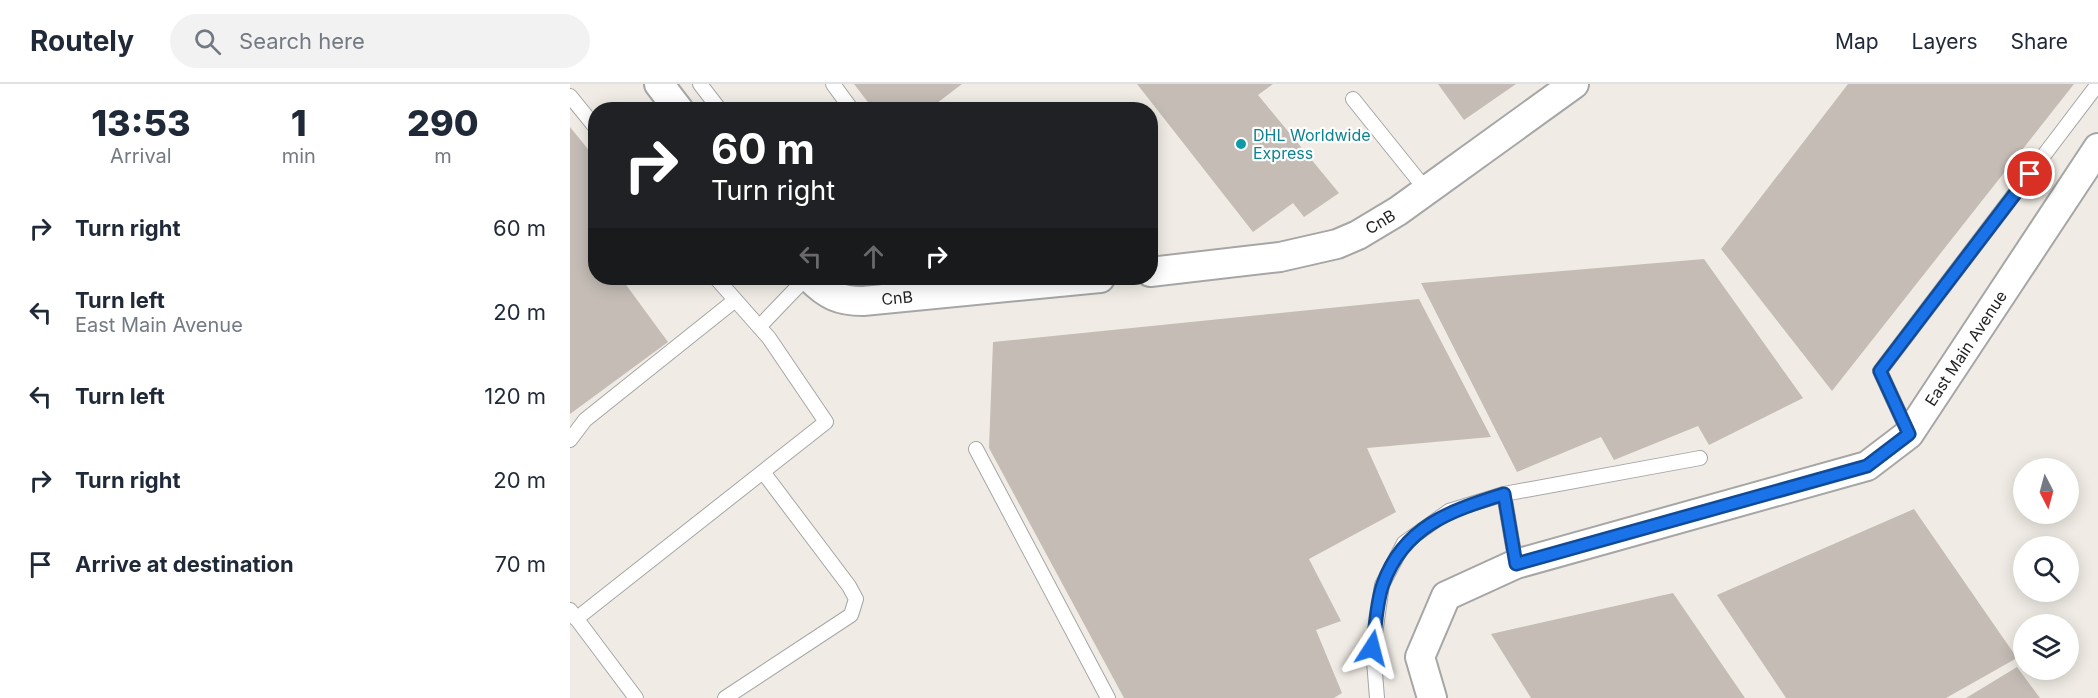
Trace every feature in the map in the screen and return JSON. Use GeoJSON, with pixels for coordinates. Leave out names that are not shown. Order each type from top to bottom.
{"type":"FeatureCollection","features":[{"type":"Feature","properties":{"kind":"street"},"geometry":{"type":"LineString","coordinates":[[659,84],[673,102]]}},
{"type":"Feature","properties":{"kind":"street","name":"CnB"},"geometry":{"type":"LineString","coordinates":[[1158,271],[1280,257],[1337,244],[1381,222],[1427,191],[1574,84]]}},
{"type":"Feature","properties":{"kind":"street","name":"East Main Avenue"},"geometry":{"type":"LineString","coordinates":[[1432,698],[1420,657],[1446,596],[1516,564],[1867,466],[1909,434],[2098,148]]}},
{"type":"Feature","properties":{"kind":"street","name":"CnB"},"geometry":{"type":"LineString","coordinates":[[816,285],[837,298],[863,301],[1028,285]]}},
{"type":"Feature","properties":{"kind":"lane"},"geometry":{"type":"LineString","coordinates":[[700,84],[714,102]]}},
{"type":"Feature","properties":{"kind":"lane"},"geometry":{"type":"LineString","coordinates":[[832,84],[846,102]]}},
{"type":"Feature","properties":{"kind":"lane"},"geometry":{"type":"LineString","coordinates":[[1909,434],[1880,371],[2098,84]]}},
{"type":"Feature","properties":{"kind":"lane"},"geometry":{"type":"LineString","coordinates":[[570,96],[588,118]]}},
{"type":"Feature","properties":{"kind":"lane"},"geometry":{"type":"LineString","coordinates":[[1353,99],[1427,191]]}},
{"type":"Feature","properties":{"kind":"lane"},"geometry":{"type":"LineString","coordinates":[[636,698],[573,614],[826,422],[759,327],[721,285]]}},
{"type":"Feature","properties":{"kind":"lane"},"geometry":{"type":"LineString","coordinates":[[759,327],[801,285]]}},
{"type":"Feature","properties":{"kind":"lane"},"geometry":{"type":"LineString","coordinates":[[570,440],[585,420],[734,301]]}},
{"type":"Feature","properties":{"kind":"lane"},"geometry":{"type":"LineString","coordinates":[[976,449],[1108,698]]}},
{"type":"Feature","properties":{"kind":"lane"},"geometry":{"type":"LineString","coordinates":[[1377,698],[1372,648],[1383,585],[1404,543],[1449,511],[1504,494],[1700,458]]}},
{"type":"Feature","properties":{"kind":"lane"},"geometry":{"type":"LineString","coordinates":[[725,698],[851,615],[856,599],[849,586],[763,472]]}},
{"type":"Feature","properties":{"kind":"lane"},"geometry":{"type":"LineString","coordinates":[[1504,494],[1516,564]]}},
{"type":"Feature","properties":{"kind":"building"},"geometry":{"type":"Polygon","coordinates":[[[854,84],[962,84],[938,102],[868,102],[854,84]]]}},
{"type":"Feature","properties":{"kind":"building","name":"DHL Worldwide Express"},"geometry":{"type":"Polygon","coordinates":[[[1137,84],[1273,84],[1258,95],[1339,193],[1304,217],[1293,203],[1253,232],[1158,111],[1158,102],[1151,102],[1137,84]]]}},
{"type":"Feature","properties":{"kind":"building"},"geometry":{"type":"Polygon","coordinates":[[[1438,84],[1516,84],[1464,120],[1438,84]]]}},
{"type":"Feature","properties":{"kind":"building"},"geometry":{"type":"Polygon","coordinates":[[[1848,84],[2074,84],[1832,391],[1721,249],[1848,84]]]}},
{"type":"Feature","properties":{"kind":"building"},"geometry":{"type":"Polygon","coordinates":[[[570,127],[588,149],[588,285],[626,285],[668,342],[570,414],[570,127]]]}},
{"type":"Feature","properties":{"kind":"building"},"geometry":{"type":"Polygon","coordinates":[[[1704,259],[1803,398],[1709,445],[1698,426],[1614,460],[1601,437],[1517,472],[1421,283],[1704,259]]]}},
{"type":"Feature","properties":{"kind":"building"},"geometry":{"type":"Polygon","coordinates":[[[1419,299],[1491,437],[1367,448],[1396,512],[1309,559],[1341,621],[1316,630],[1342,693],[1334,698],[1124,698],[989,448],[993,342],[1419,299]]]}},
{"type":"Feature","properties":{"kind":"building"},"geometry":{"type":"Polygon","coordinates":[[[1914,509],[2013,652],[2013,660],[1946,698],[1786,698],[1717,595],[1914,509]]]}},
{"type":"Feature","properties":{"kind":"building"},"geometry":{"type":"Polygon","coordinates":[[[1673,593],[1745,698],[1531,698],[1491,634],[1673,593]]]}},
{"type":"Feature","properties":{"kind":"building"},"geometry":{"type":"Polygon","coordinates":[[[2013,669],[2013,680],[2027,680],[2040,698],[1966,698],[2013,669]]]}},
{"type":"Feature","properties":{"kind":"place","name":"DHL Worldwide Express"},"geometry":{"type":"Point","coordinates":[1241,144]}},
{"type":"Feature","properties":{"kind":"route"},"geometry":{"type":"LineString","coordinates":[[1372,648],[1383,585],[1404,543],[1449,511],[1504,494],[1516,564],[1867,466],[1909,434],[1880,371],[2030,174]]}}]}
